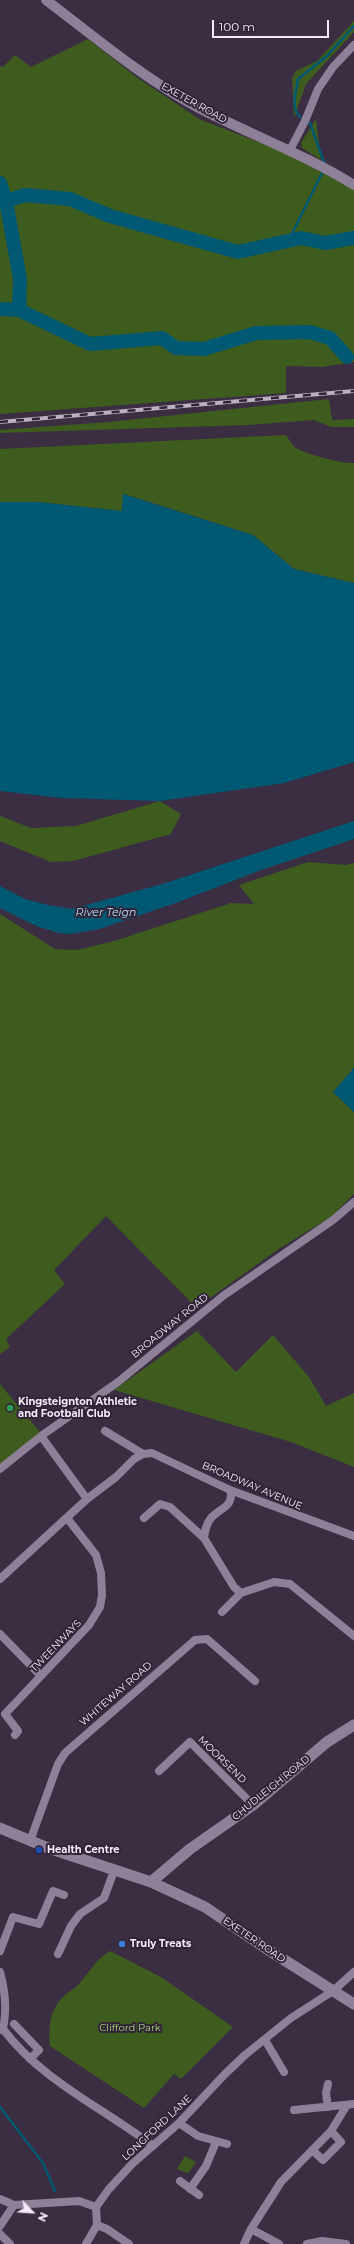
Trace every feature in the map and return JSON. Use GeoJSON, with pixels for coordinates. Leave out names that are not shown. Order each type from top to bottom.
{"type":"FeatureCollection","features":[{"type":"Feature","properties":{"kind":"main road","name":"CHUDLEIGH ROAD"},"geometry":{"type":"LineString","coordinates":[[151,1882],[190,1849],[254,1805],[314,1752],[354,1725]]}},
{"type":"Feature","properties":{"kind":"main road","name":"EXETER ROAD"},"geometry":{"type":"LineString","coordinates":[[0,1828],[114,1872],[151,1882],[205,1907],[354,2004]]}},
{"type":"Feature","properties":{"kind":"street","name":"EXETER ROAD"},"geometry":{"type":"LineString","coordinates":[[46,0],[134,67],[167,89],[198,107],[290,150],[354,185]]}},
{"type":"Feature","properties":{"kind":"street"},"geometry":{"type":"LineString","coordinates":[[290,150],[305,121],[318,89],[333,68],[354,46]]}},
{"type":"Feature","properties":{"kind":"street","name":"BROADWAY ROAD"},"geometry":{"type":"LineString","coordinates":[[0,1469],[41,1436],[118,1382],[222,1296],[303,1242],[346,1210],[354,1202]]}},
{"type":"Feature","properties":{"kind":"street","name":"BROADWAY AVENUE"},"geometry":{"type":"LineString","coordinates":[[105,1431],[143,1454],[152,1454],[230,1490],[354,1536]]}},
{"type":"Feature","properties":{"kind":"street"},"geometry":{"type":"LineString","coordinates":[[41,1436],[87,1499]]}},
{"type":"Feature","properties":{"kind":"street"},"geometry":{"type":"LineString","coordinates":[[0,1579],[87,1499],[116,1477],[134,1459],[143,1454]]}},
{"type":"Feature","properties":{"kind":"street"},"geometry":{"type":"LineString","coordinates":[[204,1538],[205,1527],[210,1520],[229,1505],[231,1500],[230,1490]]}},
{"type":"Feature","properties":{"kind":"street"},"geometry":{"type":"LineString","coordinates":[[144,1518],[160,1504],[170,1507],[204,1538],[234,1587],[241,1593]]}},
{"type":"Feature","properties":{"kind":"street","name":"TWEENWAYS"},"geometry":{"type":"LineString","coordinates":[[15,1735],[18,1731],[2,1716],[89,1625],[100,1607],[102,1595],[101,1573],[96,1556],[67,1518]]}},
{"type":"Feature","properties":{"kind":"street"},"geometry":{"type":"LineString","coordinates":[[222,1612],[241,1593],[274,1582],[290,1584],[354,1636]]}},
{"type":"Feature","properties":{"kind":"street"},"geometry":{"type":"LineString","coordinates":[[0,1634],[41,1676]]}},
{"type":"Feature","properties":{"kind":"street","name":"WHITEWAY ROAD"},"geometry":{"type":"LineString","coordinates":[[30,1840],[58,1764],[66,1753],[195,1640],[207,1639],[255,1681]]}},
{"type":"Feature","properties":{"kind":"street","name":"MOORSEND"},"geometry":{"type":"LineString","coordinates":[[160,1771],[190,1742],[254,1805]]}},
{"type":"Feature","properties":{"kind":"street"},"geometry":{"type":"LineString","coordinates":[[58,1954],[71,1926],[80,1914],[104,1898],[114,1872]]}},
{"type":"Feature","properties":{"kind":"street"},"geometry":{"type":"LineString","coordinates":[[0,1951],[13,1917],[38,1924],[52,1891],[64,1895]]}},
{"type":"Feature","properties":{"kind":"street"},"geometry":{"type":"LineString","coordinates":[[0,1972],[5,1998],[5,2020],[1,2030],[30,2059],[73,2093],[121,2122],[153,2146]]}},
{"type":"Feature","properties":{"kind":"street","name":"LONGFORD LANE"},"geometry":{"type":"LineString","coordinates":[[96,2207],[114,2184],[180,2122],[224,2074],[291,2018],[333,1991],[354,1972]]}},
{"type":"Feature","properties":{"kind":"street"},"geometry":{"type":"LineString","coordinates":[[14,2024],[39,2050],[30,2059]]}},
{"type":"Feature","properties":{"kind":"street"},"geometry":{"type":"LineString","coordinates":[[265,2040],[284,2072]]}},
{"type":"Feature","properties":{"kind":"street"},"geometry":{"type":"LineString","coordinates":[[328,2084],[326,2093],[328,2107]]}},
{"type":"Feature","properties":{"kind":"street"},"geometry":{"type":"LineString","coordinates":[[294,2110],[351,2104]]}},
{"type":"Feature","properties":{"kind":"street"},"geometry":{"type":"LineString","coordinates":[[244,2244],[251,2229],[281,2182],[331,2131],[351,2104]]}},
{"type":"Feature","properties":{"kind":"street"},"geometry":{"type":"LineString","coordinates":[[180,2122],[198,2136],[227,2144]]}},
{"type":"Feature","properties":{"kind":"street"},"geometry":{"type":"LineString","coordinates":[[312,2150],[323,2160],[341,2142],[331,2131]]}},
{"type":"Feature","properties":{"kind":"street"},"geometry":{"type":"LineString","coordinates":[[190,2189],[206,2166],[216,2142]]}},
{"type":"Feature","properties":{"kind":"street"},"geometry":{"type":"LineString","coordinates":[[180,2180],[199,2195]]}},
{"type":"Feature","properties":{"kind":"street"},"geometry":{"type":"LineString","coordinates":[[0,2199],[14,2205],[79,2201],[96,2207],[97,2225],[86,2244]]}},
{"type":"Feature","properties":{"kind":"street"},"geometry":{"type":"LineString","coordinates":[[0,2226],[14,2205]]}},
{"type":"Feature","properties":{"kind":"street"},"geometry":{"type":"LineString","coordinates":[[97,2225],[107,2229],[129,2244]]}},
{"type":"Feature","properties":{"kind":"street"},"geometry":{"type":"LineString","coordinates":[[251,2229],[278,2244]]}},
{"type":"Feature","properties":{"kind":"street"},"geometry":{"type":"LineString","coordinates":[[0,2234],[10,2244]]}},
{"type":"Feature","properties":{"kind":"street"},"geometry":{"type":"LineString","coordinates":[[307,2244],[322,2241],[346,2244]]}},
{"type":"Feature","properties":{"kind":"green space"},"geometry":{"type":"Polygon","coordinates":[[[354,21],[354,32],[306,84],[294,118],[292,78],[296,71],[317,61],[354,21]]]}},
{"type":"Feature","properties":{"kind":"green space"},"geometry":{"type":"Polygon","coordinates":[[[88,39],[135,76],[199,119],[289,154],[354,190],[354,362],[322,367],[286,366],[286,393],[0,414],[0,66],[3,67],[15,55],[31,67],[88,39]]]}},
{"type":"Feature","properties":{"kind":"green space"},"geometry":{"type":"Polygon","coordinates":[[[316,119],[321,160],[302,148],[301,143],[316,119]]]}},
{"type":"Feature","properties":{"kind":"green space"},"geometry":{"type":"Polygon","coordinates":[[[329,399],[332,420],[354,419],[354,427],[331,427],[314,420],[249,425],[0,433],[0,430],[108,422],[329,399]]]}},
{"type":"Feature","properties":{"kind":"green space"},"geometry":{"type":"Polygon","coordinates":[[[286,435],[296,448],[316,456],[354,463],[354,583],[294,569],[253,535],[124,494],[122,511],[38,502],[0,502],[0,449],[286,435]]]}},
{"type":"Feature","properties":{"kind":"green space"},"geometry":{"type":"Polygon","coordinates":[[[160,801],[181,814],[171,834],[73,861],[51,862],[0,841],[0,816],[31,828],[76,826],[160,801]]]}},
{"type":"Feature","properties":{"kind":"green space"},"geometry":{"type":"Polygon","coordinates":[[[308,862],[347,865],[354,863],[354,1068],[333,1092],[354,1112],[354,1194],[331,1217],[280,1248],[193,1310],[189,1300],[106,1216],[54,1270],[65,1284],[6,1339],[10,1347],[0,1354],[0,914],[55,949],[77,950],[114,941],[231,903],[254,904],[239,885],[308,862]]]}},
{"type":"Feature","properties":{"kind":"green space"},"geometry":{"type":"Polygon","coordinates":[[[197,1331],[236,1372],[273,1335],[309,1377],[326,1406],[354,1393],[354,1467],[291,1442],[114,1390],[197,1331]]]}},
{"type":"Feature","properties":{"kind":"green space","name":"Kingsteignton Athletic and Football Club"},"geometry":{"type":"Polygon","coordinates":[[[0,1384],[40,1432],[0,1466],[0,1384]]]}},
{"type":"Feature","properties":{"kind":"green space","name":"Clifford Park"},"geometry":{"type":"Polygon","coordinates":[[[110,1951],[161,1977],[233,2027],[181,2079],[174,2074],[144,2108],[50,2046],[49,2033],[55,2008],[65,1995],[78,1985],[92,1967],[110,1951]]]}},
{"type":"Feature","properties":{"kind":"green space"},"geometry":{"type":"Polygon","coordinates":[[[185,2156],[196,2162],[188,2173],[177,2169],[185,2156]]]}},
{"type":"Feature","properties":{"kind":"water"},"geometry":{"type":"Polygon","coordinates":[[[123,494],[253,535],[294,569],[354,583],[354,762],[284,783],[160,801],[61,798],[0,791],[0,502],[38,502],[122,511],[123,494]]]}},
{"type":"Feature","properties":{"kind":"water","name":"River Teign"},"geometry":{"type":"Polygon","coordinates":[[[354,821],[354,839],[261,870],[176,903],[99,929],[70,934],[59,933],[36,926],[0,908],[0,886],[25,899],[72,909],[162,884],[354,821]]]}},
{"type":"Feature","properties":{"kind":"water"},"geometry":{"type":"Polygon","coordinates":[[[354,1068],[354,1112],[333,1092],[354,1068]]]}},
{"type":"Feature","properties":{"kind":"waterway"},"geometry":{"type":"LineString","coordinates":[[303,119],[296,111],[294,101],[298,79],[327,56],[354,26]]}},
{"type":"Feature","properties":{"kind":"waterway"},"geometry":{"type":"LineString","coordinates":[[307,122],[310,123],[325,165]]}},
{"type":"Feature","properties":{"kind":"waterway"},"geometry":{"type":"LineString","coordinates":[[288,242],[323,171]]}},
{"type":"Feature","properties":{"kind":"waterway"},"geometry":{"type":"LineString","coordinates":[[0,183],[6,201]]}},
{"type":"Feature","properties":{"kind":"waterway"},"geometry":{"type":"LineString","coordinates":[[19,310],[20,279],[6,201],[25,195],[70,199],[110,216],[238,252],[301,238],[325,243],[354,238]]}},
{"type":"Feature","properties":{"kind":"waterway"},"geometry":{"type":"LineString","coordinates":[[0,309],[19,310],[90,344],[162,338],[176,348],[204,349],[256,333],[310,332],[330,338],[347,357]]}},
{"type":"Feature","properties":{"kind":"waterway"},"geometry":{"type":"LineString","coordinates":[[0,2107],[43,2163],[55,2191]]}},
{"type":"Feature","properties":{"kind":"railway"},"geometry":{"type":"LineString","coordinates":[[0,422],[354,391]]}},
{"type":"Feature","properties":{"kind":"place","name":"Kingsteignton Athletic and Football Club"},"geometry":{"type":"Point","coordinates":[10,1408]}},
{"type":"Feature","properties":{"kind":"place","name":"Health Centre"},"geometry":{"type":"Point","coordinates":[39,1850]}},
{"type":"Feature","properties":{"kind":"place","name":"Truly Treats"},"geometry":{"type":"Point","coordinates":[122,1944]}}]}
